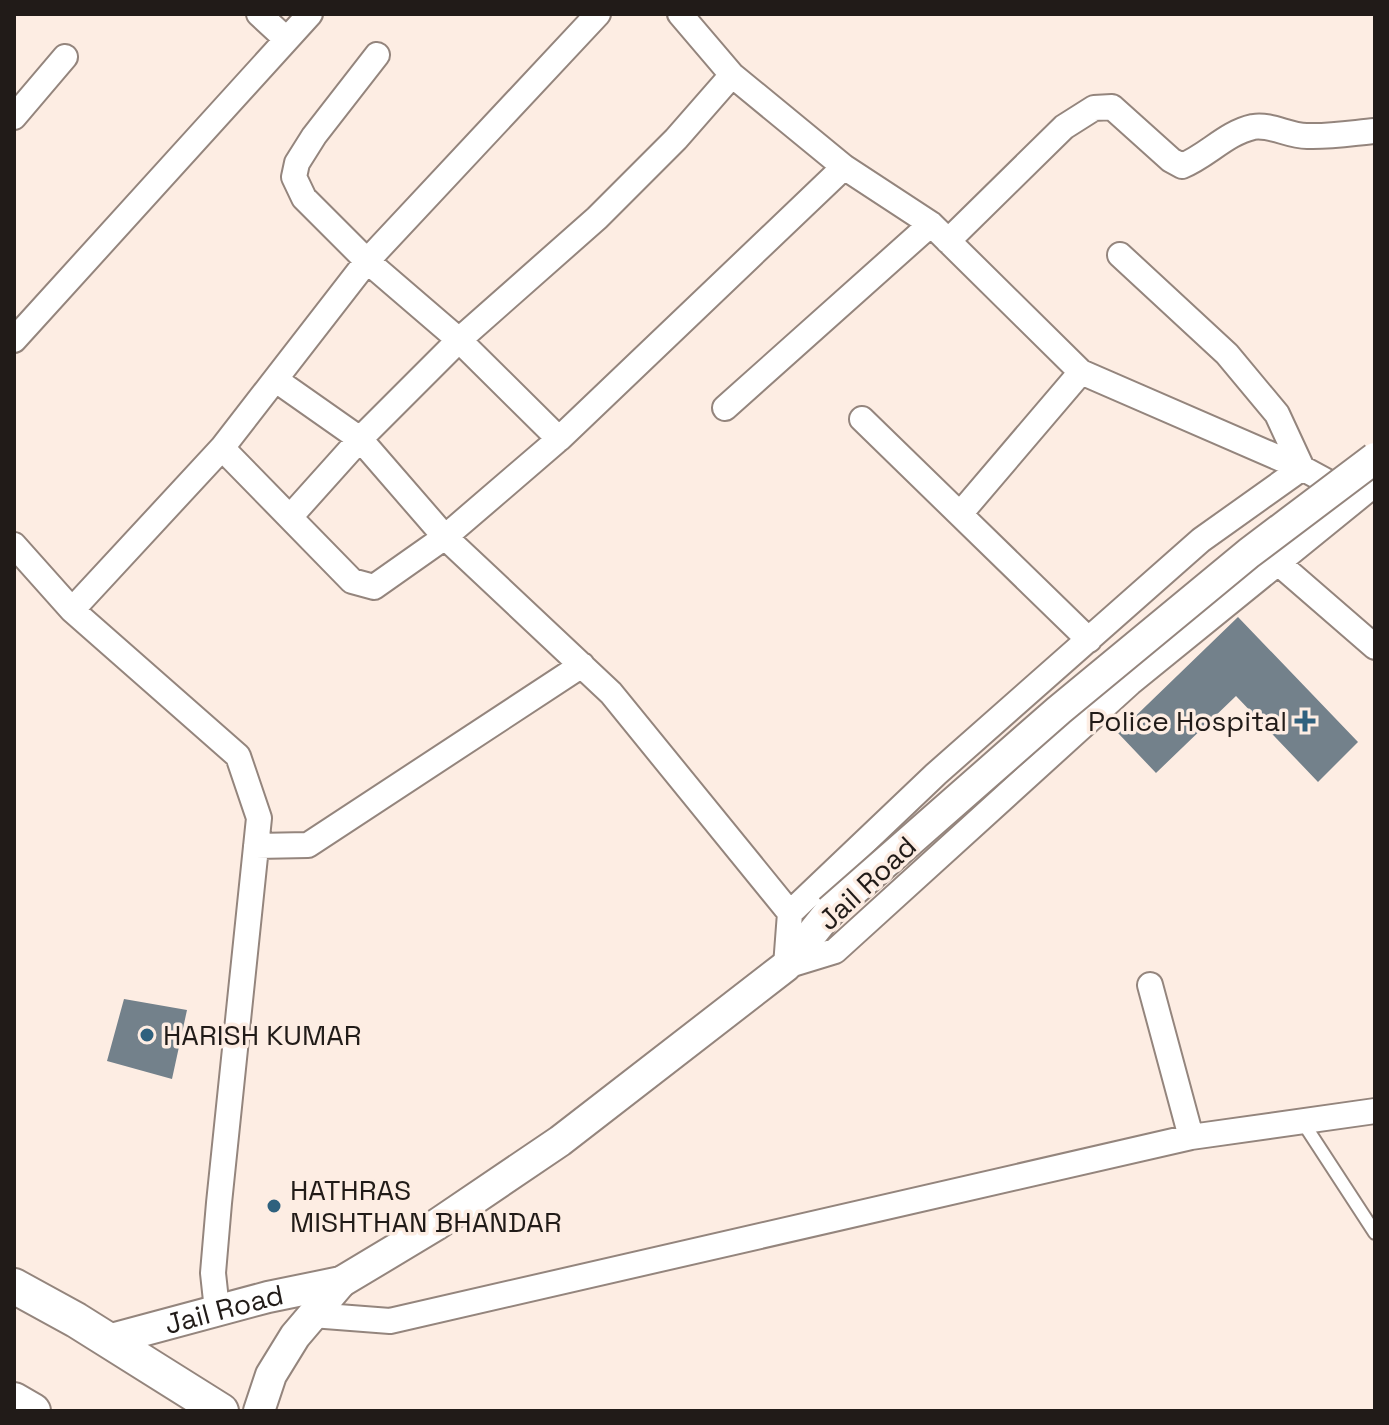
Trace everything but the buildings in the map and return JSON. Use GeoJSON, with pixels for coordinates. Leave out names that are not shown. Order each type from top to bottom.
{"type":"FeatureCollection","features":[{"type":"Feature","properties":{"kind":"main road"},"geometry":{"type":"LineString","coordinates":[[14,1286],[221,1411]]}},
{"type":"Feature","properties":{"kind":"main road"},"geometry":{"type":"LineString","coordinates":[[14,1400],[33,1411]]}},
{"type":"Feature","properties":{"kind":"street"},"geometry":{"type":"LineString","coordinates":[[259,14],[286,39]]}},
{"type":"Feature","properties":{"kind":"street"},"geometry":{"type":"LineString","coordinates":[[14,340],[310,14]]}},
{"type":"Feature","properties":{"kind":"street"},"geometry":{"type":"LineString","coordinates":[[72,610],[222,448],[367,261],[598,14]]}},
{"type":"Feature","properties":{"kind":"street"},"geometry":{"type":"LineString","coordinates":[[680,14],[732,75],[844,167],[939,232],[1081,372],[1302,468],[1367,492]]}},
{"type":"Feature","properties":{"kind":"street"},"geometry":{"type":"LineString","coordinates":[[377,55],[314,136],[297,163],[294,177],[311,207],[367,261],[459,340],[559,439]]}},
{"type":"Feature","properties":{"kind":"street"},"geometry":{"type":"LineString","coordinates":[[14,117],[65,57]]}},
{"type":"Feature","properties":{"kind":"street"},"geometry":{"type":"LineString","coordinates":[[290,517],[360,439],[459,340],[597,218],[676,139],[732,75]]}},
{"type":"Feature","properties":{"kind":"street"},"geometry":{"type":"LineString","coordinates":[[725,408],[1064,127],[1094,108],[1112,107],[1171,160],[1182,166],[1195,161],[1230,136],[1253,127],[1274,127],[1303,137],[1375,131]]}},
{"type":"Feature","properties":{"kind":"street"},"geometry":{"type":"LineString","coordinates":[[222,448],[352,581],[374,587],[445,537],[559,439],[844,167]]}},
{"type":"Feature","properties":{"kind":"street"},"geometry":{"type":"LineString","coordinates":[[1120,255],[1227,354],[1277,414],[1302,468]]}},
{"type":"Feature","properties":{"kind":"street"},"geometry":{"type":"LineString","coordinates":[[960,514],[1081,372]]}},
{"type":"Feature","properties":{"kind":"street"},"geometry":{"type":"LineString","coordinates":[[276,380],[360,439],[445,537],[611,693],[790,913]]}},
{"type":"Feature","properties":{"kind":"street"},"geometry":{"type":"LineString","coordinates":[[862,419],[1089,640]]}},
{"type":"Feature","properties":{"kind":"street","name":"Jail Road"},"geometry":{"type":"LineString","coordinates":[[259,1411],[271,1375],[295,1336],[341,1282],[436,1225],[560,1141],[786,966],[830,911],[1059,710],[1249,553],[1375,458]]}},
{"type":"Feature","properties":{"kind":"street"},"geometry":{"type":"LineString","coordinates":[[1302,468],[1201,540],[936,774],[790,913],[786,966],[835,951],[1130,683],[1367,492]]}},
{"type":"Feature","properties":{"kind":"street"},"geometry":{"type":"LineString","coordinates":[[14,545],[72,610],[238,756],[259,818],[213,1273],[217,1310]]}},
{"type":"Feature","properties":{"kind":"street"},"geometry":{"type":"LineString","coordinates":[[1277,562],[1375,647]]}},
{"type":"Feature","properties":{"kind":"street"},"geometry":{"type":"LineString","coordinates":[[256,846],[308,845],[582,665]]}},
{"type":"Feature","properties":{"kind":"street"},"geometry":{"type":"LineString","coordinates":[[1150,985],[1191,1137]]}},
{"type":"Feature","properties":{"kind":"street"},"geometry":{"type":"LineString","coordinates":[[312,1315],[390,1321],[1191,1137],[1375,1111]]}},
{"type":"Feature","properties":{"kind":"street","name":"Jail Road"},"geometry":{"type":"LineString","coordinates":[[108,1340],[217,1310],[341,1282]]}},
{"type":"Feature","properties":{"kind":"lane"},"geometry":{"type":"LineString","coordinates":[[1302,1121],[1375,1233]]}},
{"type":"Feature","properties":{"kind":"place","name":"Police Hospital"},"geometry":{"type":"Point","coordinates":[1305,721]}},
{"type":"Feature","properties":{"kind":"place","name":"HARISH KUMAR"},"geometry":{"type":"Point","coordinates":[147,1035]}},
{"type":"Feature","properties":{"kind":"place","name":"HATHRAS MISHTHAN BHANDAR"},"geometry":{"type":"Point","coordinates":[274,1206]}}]}
